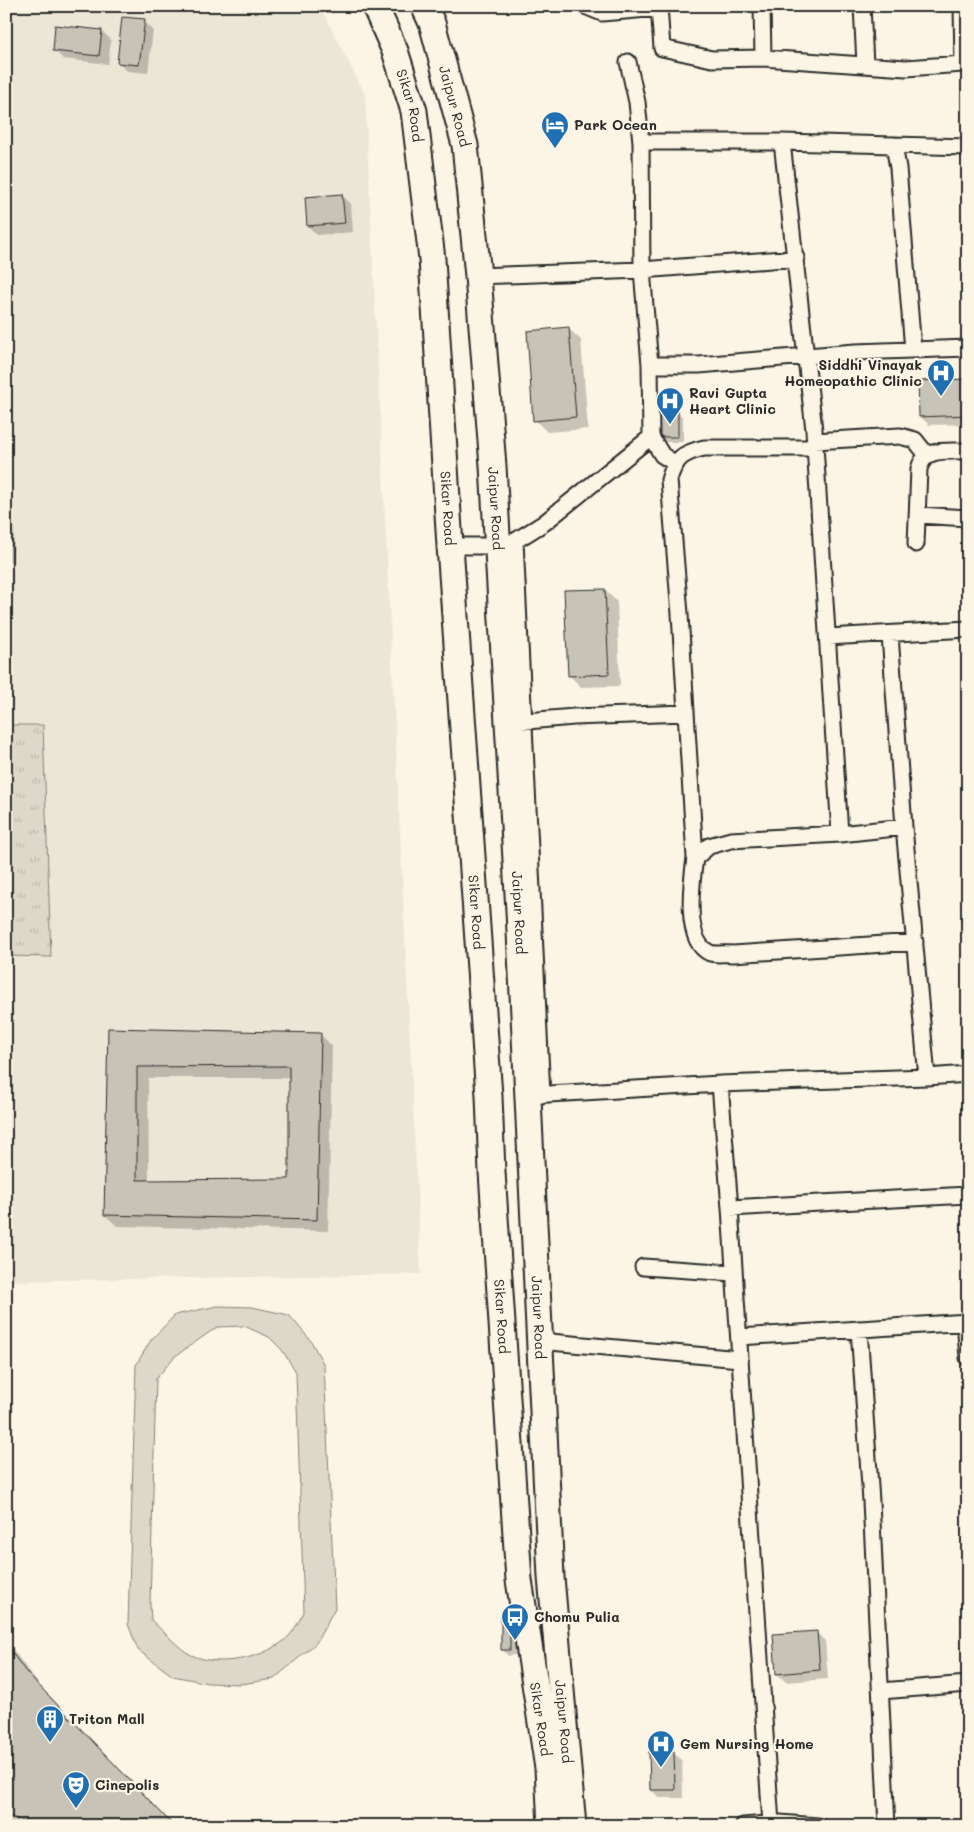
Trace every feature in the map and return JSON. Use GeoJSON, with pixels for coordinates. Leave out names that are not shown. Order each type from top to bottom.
{"type":"FeatureCollection","features":[{"type":"Feature","properties":{"kind":"main road","name":"Sikar Road"},"geometry":{"type":"LineString","coordinates":[[375,6],[395,51],[414,111],[432,259],[450,546],[489,1096],[492,1172],[514,1517],[519,1580],[548,1768],[551,1826]]}},
{"type":"Feature","properties":{"kind":"main road","name":"Jaipur Road"},"geometry":{"type":"LineString","coordinates":[[424,6],[432,23],[465,145],[478,276],[492,466],[506,544],[516,722],[519,901],[535,1095],[539,1341],[551,1577],[573,1826]]}},
{"type":"Feature","properties":{"kind":"street"},"geometry":{"type":"LineString","coordinates":[[585,6],[602,12],[659,7],[662,48],[712,58],[763,58],[906,68],[963,64],[962,6]]}},
{"type":"Feature","properties":{"kind":"street"},"geometry":{"type":"LineString","coordinates":[[762,6],[763,58]]}},
{"type":"Feature","properties":{"kind":"street"},"geometry":{"type":"LineString","coordinates":[[862,6],[865,64]]}},
{"type":"Feature","properties":{"kind":"street"},"geometry":{"type":"LineString","coordinates":[[628,62],[637,102],[641,142],[642,270],[650,365],[651,437],[662,455],[676,464]]}},
{"type":"Feature","properties":{"kind":"street"},"geometry":{"type":"LineString","coordinates":[[641,142],[782,142],[968,147]]}},
{"type":"Feature","properties":{"kind":"street"},"geometry":{"type":"LineString","coordinates":[[782,142],[807,356],[815,444],[840,834]]}},
{"type":"Feature","properties":{"kind":"street"},"geometry":{"type":"LineString","coordinates":[[894,145],[898,168],[913,350]]}},
{"type":"Feature","properties":{"kind":"street"},"geometry":{"type":"LineString","coordinates":[[478,276],[642,270],[796,258]]}},
{"type":"Feature","properties":{"kind":"street"},"geometry":{"type":"LineString","coordinates":[[650,365],[699,365],[855,352],[968,348]]}},
{"type":"Feature","properties":{"kind":"street"},"geometry":{"type":"LineString","coordinates":[[915,942],[733,954],[709,952],[698,942],[693,928],[690,895],[695,858],[669,480],[673,467],[680,458],[688,452],[704,448],[815,444],[900,436],[915,440],[927,455]]}},
{"type":"Feature","properties":{"kind":"street"},"geometry":{"type":"LineString","coordinates":[[450,546],[506,544],[544,523],[651,437]]}},
{"type":"Feature","properties":{"kind":"street"},"geometry":{"type":"LineString","coordinates":[[916,544],[922,460],[927,455],[938,452],[968,451]]}},
{"type":"Feature","properties":{"kind":"street"},"geometry":{"type":"LineString","coordinates":[[918,515],[968,518]]}},
{"type":"Feature","properties":{"kind":"street"},"geometry":{"type":"LineString","coordinates":[[828,637],[890,635],[968,629]]}},
{"type":"Feature","properties":{"kind":"street"},"geometry":{"type":"LineString","coordinates":[[890,635],[904,828],[927,1077]]}},
{"type":"Feature","properties":{"kind":"street"},"geometry":{"type":"LineString","coordinates":[[516,722],[574,717],[686,713]]}},
{"type":"Feature","properties":{"kind":"street"},"geometry":{"type":"LineString","coordinates":[[695,858],[709,846],[731,840],[840,834],[904,828]]}},
{"type":"Feature","properties":{"kind":"street"},"geometry":{"type":"LineString","coordinates":[[535,1095],[720,1084],[968,1074]]}},
{"type":"Feature","properties":{"kind":"street"},"geometry":{"type":"LineString","coordinates":[[720,1084],[739,1337],[771,1824]]}},
{"type":"Feature","properties":{"kind":"street"},"geometry":{"type":"LineString","coordinates":[[730,1208],[968,1195]]}},
{"type":"Feature","properties":{"kind":"street"},"geometry":{"type":"LineString","coordinates":[[643,1268],[734,1273]]}},
{"type":"Feature","properties":{"kind":"street"},"geometry":{"type":"LineString","coordinates":[[739,1337],[966,1322],[968,1358]]}},
{"type":"Feature","properties":{"kind":"street"},"geometry":{"type":"LineString","coordinates":[[859,1329],[882,1691],[887,1826]]}},
{"type":"Feature","properties":{"kind":"street"},"geometry":{"type":"LineString","coordinates":[[539,1341],[740,1359]]}},
{"type":"Feature","properties":{"kind":"street"},"geometry":{"type":"LineString","coordinates":[[882,1691],[968,1684]]}},
{"type":"Feature","properties":{"kind":"street"},"geometry":{"type":"LineString","coordinates":[[743,1826],[771,1824],[818,1826]]}},
{"type":"Feature","properties":{"kind":"shaded area"},"geometry":{"type":"Polygon","coordinates":[[[6,6],[320,6],[365,94],[421,1274],[6,1281],[6,6]]]}},
{"type":"Feature","properties":{"kind":"green space"},"geometry":{"type":"Polygon","coordinates":[[[6,725],[43,725],[51,957],[6,956],[6,725]]]}},
{"type":"Feature","properties":{"kind":"green space"},"geometry":{"type":"Polygon","coordinates":[[[217,1306],[252,1307],[289,1315],[311,1341],[324,1365],[335,1608],[316,1643],[274,1679],[241,1684],[208,1683],[173,1676],[138,1650],[128,1624],[136,1365],[151,1340],[175,1315],[217,1306]],[[244,1326],[217,1327],[174,1357],[156,1379],[151,1620],[186,1652],[211,1660],[240,1659],[255,1656],[268,1650],[290,1635],[304,1612],[296,1372],[282,1350],[269,1337],[244,1326]]]}},
{"type":"Feature","properties":{"kind":"building"},"geometry":{"type":"Polygon","coordinates":[[[122,17],[145,19],[139,65],[117,63],[122,17]]]}},
{"type":"Feature","properties":{"kind":"building"},"geometry":{"type":"Polygon","coordinates":[[[55,25],[102,30],[99,56],[53,51],[55,25]]]}},
{"type":"Feature","properties":{"kind":"building"},"geometry":{"type":"Polygon","coordinates":[[[342,194],[345,223],[307,226],[305,197],[342,194]]]}},
{"type":"Feature","properties":{"kind":"building"},"geometry":{"type":"Polygon","coordinates":[[[569,327],[576,417],[533,421],[527,331],[569,327]]]}},
{"type":"Feature","properties":{"kind":"building"},"geometry":{"type":"Polygon","coordinates":[[[967,379],[968,415],[919,417],[918,381],[967,379]]]}},
{"type":"Feature","properties":{"kind":"building"},"geometry":{"type":"Polygon","coordinates":[[[678,410],[678,437],[658,437],[658,411],[678,410]]]}},
{"type":"Feature","properties":{"kind":"building"},"geometry":{"type":"Polygon","coordinates":[[[6,519],[8,519],[8,557],[6,557],[6,519]]]}},
{"type":"Feature","properties":{"kind":"building"},"geometry":{"type":"Polygon","coordinates":[[[605,589],[609,674],[568,676],[564,590],[605,589]]]}},
{"type":"Feature","properties":{"kind":"building"},"geometry":{"type":"Polygon","coordinates":[[[108,1028],[321,1033],[317,1220],[104,1215],[108,1028]],[[289,1066],[137,1067],[137,1180],[289,1179],[289,1066]]]}},
{"type":"Feature","properties":{"kind":"building"},"geometry":{"type":"Polygon","coordinates":[[[501,1617],[510,1617],[510,1650],[501,1650],[501,1617]]]}},
{"type":"Feature","properties":{"kind":"building"},"geometry":{"type":"Polygon","coordinates":[[[817,1631],[820,1670],[776,1674],[773,1634],[817,1631]]]}},
{"type":"Feature","properties":{"kind":"building","name":"Triton Mall"},"geometry":{"type":"Polygon","coordinates":[[[6,1644],[26,1672],[174,1826],[36,1826],[6,1815],[6,1644]]]}},
{"type":"Feature","properties":{"kind":"building"},"geometry":{"type":"Polygon","coordinates":[[[649,1751],[674,1751],[675,1790],[650,1790],[649,1751]]]}},
{"type":"Feature","properties":{"kind":"place","name":"Park Ocean"},"geometry":{"type":"Point","coordinates":[555,149]}},
{"type":"Feature","properties":{"kind":"place","name":"Siddhi Vinayak Homeopathic Clinic"},"geometry":{"type":"Point","coordinates":[941,397]}},
{"type":"Feature","properties":{"kind":"place","name":"Ravi Gupta Heart Clinic"},"geometry":{"type":"Point","coordinates":[670,425]}},
{"type":"Feature","properties":{"kind":"place","name":"Chomu Pulia"},"geometry":{"type":"Point","coordinates":[515,1641]}},
{"type":"Feature","properties":{"kind":"place","name":"Triton Mall"},"geometry":{"type":"Point","coordinates":[50,1743]}},
{"type":"Feature","properties":{"kind":"place","name":"Gem Nursing Home"},"geometry":{"type":"Point","coordinates":[661,1768]}},
{"type":"Feature","properties":{"kind":"place","name":"Cinepolis"},"geometry":{"type":"Point","coordinates":[76,1809]}}]}
